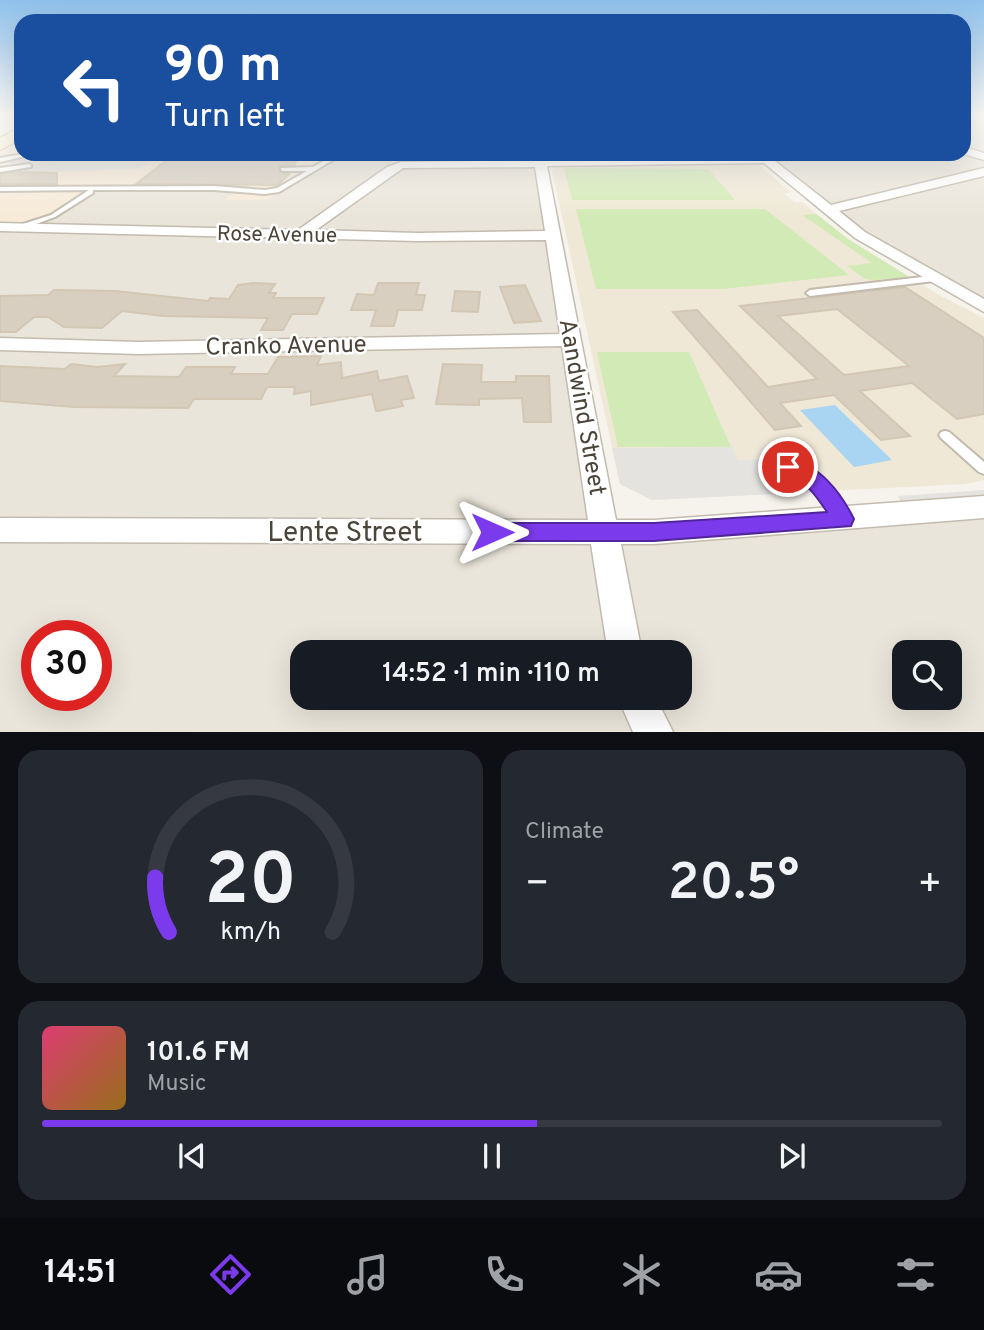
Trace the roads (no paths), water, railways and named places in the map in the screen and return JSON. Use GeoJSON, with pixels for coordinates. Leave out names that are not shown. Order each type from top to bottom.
{"type":"FeatureCollection","features":[{"type":"Feature","properties":{"kind":"street"},"geometry":{"type":"LineString","coordinates":[[300,235],[397,166],[584,161]]}},
{"type":"Feature","properties":{"kind":"street"},"geometry":{"type":"LineString","coordinates":[[767,161],[826,210],[876,246],[931,279],[980,301]]}},
{"type":"Feature","properties":{"kind":"street","name":"Aandwind Street"},"geometry":{"type":"LineString","coordinates":[[540,162],[623,640]]}},
{"type":"Feature","properties":{"kind":"street"},"geometry":{"type":"LineString","coordinates":[[826,210],[984,172]]}},
{"type":"Feature","properties":{"kind":"street","name":"Rose Avenue"},"geometry":{"type":"LineString","coordinates":[[0,227],[300,235],[553,235]]}},
{"type":"Feature","properties":{"kind":"street"},"geometry":{"type":"LineString","coordinates":[[0,241],[20,228]]}},
{"type":"Feature","properties":{"kind":"street","name":"Cranko Avenue"},"geometry":{"type":"LineString","coordinates":[[0,344],[139,348],[572,340]]}},
{"type":"Feature","properties":{"kind":"street","name":"Lente Street"},"geometry":{"type":"LineString","coordinates":[[0,530],[654,532],[984,507]]}},
{"type":"Feature","properties":{"kind":"street"},"geometry":{"type":"LineString","coordinates":[[642,710],[654,732]]}},
{"type":"Feature","properties":{"kind":"lane"},"geometry":{"type":"LineString","coordinates":[[0,189],[214,188],[267,192],[279,190],[328,161]]}},
{"type":"Feature","properties":{"kind":"lane"},"geometry":{"type":"LineString","coordinates":[[0,170],[29,166]]}},
{"type":"Feature","properties":{"kind":"lane"},"geometry":{"type":"LineString","coordinates":[[283,169],[315,169]]}},
{"type":"Feature","properties":{"kind":"lane"},"geometry":{"type":"LineString","coordinates":[[20,228],[52,216],[91,192]]}},
{"type":"Feature","properties":{"kind":"lane"},"geometry":{"type":"LineString","coordinates":[[810,293],[931,279]]}},
{"type":"Feature","properties":{"kind":"lane"},"geometry":{"type":"LineString","coordinates":[[945,435],[984,469]]}},
{"type":"Feature","properties":{"kind":"lane"},"geometry":{"type":"LineString","coordinates":[[788,467],[799,468],[808,475],[824,491],[843,519]]}},
{"type":"Feature","properties":{"kind":"water"},"geometry":{"type":"Polygon","coordinates":[[[835,405],[892,460],[854,467],[800,410],[835,405]]]}}]}
